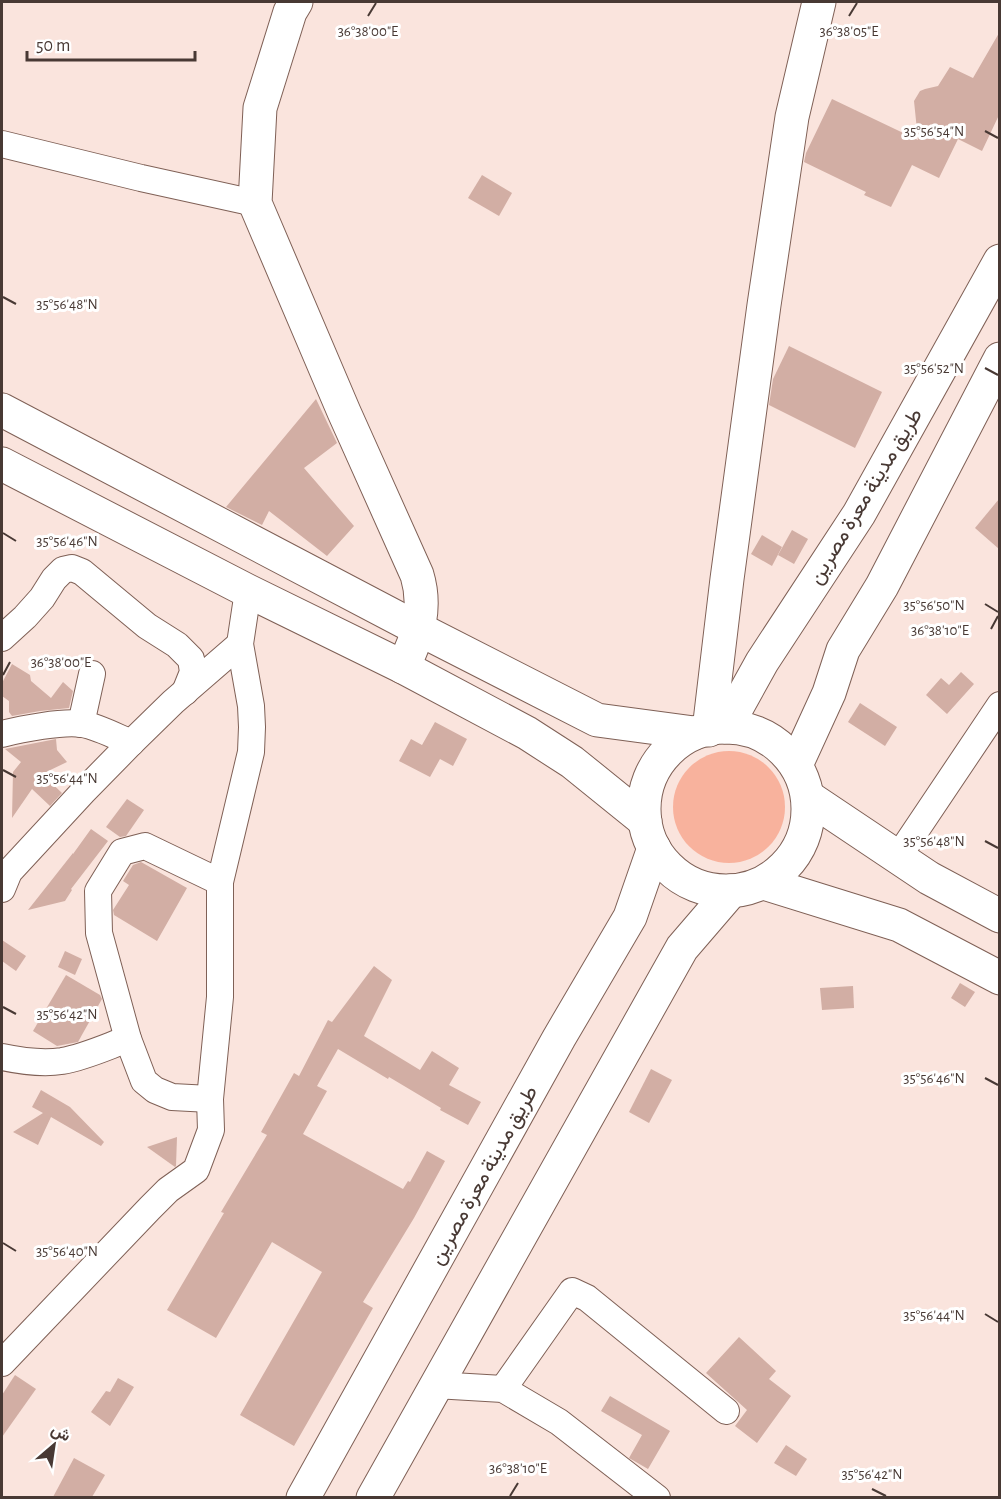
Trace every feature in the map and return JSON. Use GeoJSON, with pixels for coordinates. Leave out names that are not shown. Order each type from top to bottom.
{"type":"FeatureCollection","features":[{"type":"Feature","properties":{"kind":"main road"},"geometry":{"type":"LineString","coordinates":[[296,2],[290,12],[260,108],[255,203],[344,412],[417,575],[422,604],[414,644],[403,667]]}},
{"type":"Feature","properties":{"kind":"main road"},"geometry":{"type":"LineString","coordinates":[[710,730],[730,556],[762,316],[790,129],[819,2]]}},
{"type":"Feature","properties":{"kind":"main road","name":"طريق مدينة معرة مصرين"},"geometry":{"type":"LineString","coordinates":[[710,730],[762,662],[860,514],[999,261]]}},
{"type":"Feature","properties":{"kind":"main road"},"geometry":{"type":"LineString","coordinates":[[796,765],[829,693],[843,650],[882,586],[999,359]]}},
{"type":"Feature","properties":{"kind":"main road"},"geometry":{"type":"LineString","coordinates":[[2,410],[597,720],[710,730],[742,728],[763,735],[782,748],[796,765],[804,781],[808,797],[808,823],[800,847],[785,868],[764,882],[748,889],[708,890],[686,881],[668,867],[649,834],[572,762],[527,733],[403,667],[248,591],[2,464]]}},
{"type":"Feature","properties":{"kind":"main road"},"geometry":{"type":"LineString","coordinates":[[649,834],[645,792],[656,766],[675,745],[710,730]]}},
{"type":"Feature","properties":{"kind":"main road"},"geometry":{"type":"LineString","coordinates":[[808,797],[929,878],[999,916]]}},
{"type":"Feature","properties":{"kind":"main road","name":"طريق مدينة معرة مصرين"},"geometry":{"type":"LineString","coordinates":[[303,1497],[553,1048],[630,917],[649,834]]}},
{"type":"Feature","properties":{"kind":"main road"},"geometry":{"type":"LineString","coordinates":[[764,882],[899,925],[999,978]]}},
{"type":"Feature","properties":{"kind":"main road"},"geometry":{"type":"LineString","coordinates":[[373,1497],[682,948],[732,891]]}},
{"type":"Feature","properties":{"kind":"street"},"geometry":{"type":"LineString","coordinates":[[2,144],[255,203]]}},
{"type":"Feature","properties":{"kind":"street"},"geometry":{"type":"LineString","coordinates":[[2,638],[25,617],[63,570],[72,568],[82,572],[147,626],[177,645],[191,658],[193,672],[185,692]]}},
{"type":"Feature","properties":{"kind":"street"},"geometry":{"type":"LineString","coordinates":[[2,1363],[168,1190],[196,1170],[211,1130],[210,1100],[220,997],[220,882],[251,752],[251,706],[240,644],[248,591]]}},
{"type":"Feature","properties":{"kind":"street"},"geometry":{"type":"LineString","coordinates":[[4,875],[131,743],[240,644]]}},
{"type":"Feature","properties":{"kind":"street"},"geometry":{"type":"LineString","coordinates":[[81,724],[92,674]]}},
{"type":"Feature","properties":{"kind":"street"},"geometry":{"type":"LineString","coordinates":[[898,857],[999,705]]}},
{"type":"Feature","properties":{"kind":"street"},"geometry":{"type":"LineString","coordinates":[[2,734],[58,724],[81,724],[131,743]]}},
{"type":"Feature","properties":{"kind":"street"},"geometry":{"type":"LineString","coordinates":[[210,1100],[172,1097],[155,1090],[144,1081],[128,1038],[99,933],[98,891],[122,852],[145,846],[220,882]]}},
{"type":"Feature","properties":{"kind":"street"},"geometry":{"type":"LineString","coordinates":[[2,1057],[23,1061],[60,1061],[92,1053],[128,1038]]}},
{"type":"Feature","properties":{"kind":"street"},"geometry":{"type":"LineString","coordinates":[[503,1389],[572,1291],[587,1298],[726,1411]]}},
{"type":"Feature","properties":{"kind":"street"},"geometry":{"type":"LineString","coordinates":[[435,1385],[503,1389],[559,1422],[657,1497]]}},
{"type":"Feature","properties":{"kind":"shaded area"},"geometry":{"type":"Polygon","coordinates":[[[729,751],[750,755],[768,768],[781,786],[785,807],[781,828],[768,846],[750,859],[729,863],[708,859],[690,846],[677,828],[673,807],[677,786],[690,768],[708,755],[729,751]]]}},
{"type":"Feature","properties":{"kind":"building"},"geometry":{"type":"Polygon","coordinates":[[[999,33],[999,115],[982,151],[958,139],[939,178],[912,165],[891,207],[864,195],[866,192],[804,162],[806,153],[832,99],[918,140],[914,101],[920,91],[938,86],[950,67],[973,78],[999,33]]]}},
{"type":"Feature","properties":{"kind":"building"},"geometry":{"type":"Polygon","coordinates":[[[482,175],[512,193],[499,216],[468,198],[482,175]]]}},
{"type":"Feature","properties":{"kind":"building"},"geometry":{"type":"Polygon","coordinates":[[[789,346],[882,392],[855,448],[769,405],[773,379],[789,346]]]}},
{"type":"Feature","properties":{"kind":"building"},"geometry":{"type":"Polygon","coordinates":[[[316,399],[337,443],[304,468],[354,526],[327,556],[269,511],[262,525],[226,507],[316,399]]]}},
{"type":"Feature","properties":{"kind":"building"},"geometry":{"type":"Polygon","coordinates":[[[999,499],[999,549],[975,528],[999,499]]]}},
{"type":"Feature","properties":{"kind":"building"},"geometry":{"type":"Polygon","coordinates":[[[792,530],[808,539],[794,564],[778,555],[792,530]]]}},
{"type":"Feature","properties":{"kind":"building"},"geometry":{"type":"Polygon","coordinates":[[[762,535],[782,547],[772,566],[751,554],[762,535]]]}},
{"type":"Feature","properties":{"kind":"building"},"geometry":{"type":"Polygon","coordinates":[[[12,664],[30,675],[31,681],[51,698],[63,682],[73,691],[69,708],[12,716],[9,712],[9,701],[2,696],[2,683],[12,664]]]}},
{"type":"Feature","properties":{"kind":"building"},"geometry":{"type":"Polygon","coordinates":[[[961,672],[974,684],[947,714],[926,695],[941,678],[949,685],[961,672]]]}},
{"type":"Feature","properties":{"kind":"building"},"geometry":{"type":"Polygon","coordinates":[[[860,703],[897,727],[885,746],[848,722],[860,703]]]}},
{"type":"Feature","properties":{"kind":"building"},"geometry":{"type":"Polygon","coordinates":[[[435,722],[467,739],[453,766],[440,759],[430,777],[399,761],[411,739],[422,745],[435,722]]]}},
{"type":"Feature","properties":{"kind":"building"},"geometry":{"type":"Polygon","coordinates":[[[56,739],[57,750],[67,762],[42,774],[62,793],[50,806],[32,789],[12,818],[13,772],[21,762],[5,749],[56,739]]]}},
{"type":"Feature","properties":{"kind":"building"},"geometry":{"type":"Polygon","coordinates":[[[127,799],[144,810],[126,836],[120,837],[106,827],[127,799]]]}},
{"type":"Feature","properties":{"kind":"building"},"geometry":{"type":"Polygon","coordinates":[[[91,829],[108,841],[71,889],[65,901],[28,910],[73,854],[91,829]]]}},
{"type":"Feature","properties":{"kind":"building"},"geometry":{"type":"Polygon","coordinates":[[[141,862],[187,888],[157,941],[114,915],[113,910],[129,885],[123,881],[133,865],[141,862]]]}},
{"type":"Feature","properties":{"kind":"building"},"geometry":{"type":"Polygon","coordinates":[[[2,940],[26,956],[16,971],[2,961],[2,940]]]}},
{"type":"Feature","properties":{"kind":"building"},"geometry":{"type":"Polygon","coordinates":[[[65,951],[82,959],[75,975],[58,967],[65,951]]]}},
{"type":"Feature","properties":{"kind":"building"},"geometry":{"type":"Polygon","coordinates":[[[374,966],[392,980],[364,1036],[420,1070],[432,1051],[459,1068],[449,1085],[481,1102],[468,1125],[338,1049],[317,1086],[327,1091],[303,1134],[403,1189],[408,1181],[410,1182],[427,1151],[445,1161],[414,1218],[363,1302],[373,1308],[294,1446],[240,1415],[322,1272],[272,1242],[216,1338],[167,1310],[267,1135],[261,1132],[294,1073],[299,1076],[328,1020],[332,1022],[374,966]]]}},
{"type":"Feature","properties":{"kind":"building"},"geometry":{"type":"Polygon","coordinates":[[[66,975],[100,995],[102,999],[78,1042],[57,1046],[33,1031],[66,975]]]}},
{"type":"Feature","properties":{"kind":"building"},"geometry":{"type":"Polygon","coordinates":[[[960,983],[975,992],[965,1007],[951,998],[960,983]]]}},
{"type":"Feature","properties":{"kind":"building"},"geometry":{"type":"Polygon","coordinates":[[[853,986],[854,1008],[822,1010],[820,988],[853,986]]]}},
{"type":"Feature","properties":{"kind":"building"},"geometry":{"type":"Polygon","coordinates":[[[651,1069],[672,1080],[649,1123],[629,1112],[651,1069]]]}},
{"type":"Feature","properties":{"kind":"building"},"geometry":{"type":"Polygon","coordinates":[[[41,1090],[70,1107],[104,1142],[101,1146],[51,1117],[38,1145],[13,1132],[43,1113],[32,1107],[41,1090]]]}},
{"type":"Feature","properties":{"kind":"building"},"geometry":{"type":"Polygon","coordinates":[[[177,1137],[175,1167],[147,1147],[177,1137]]]}},
{"type":"Feature","properties":{"kind":"building"},"geometry":{"type":"Polygon","coordinates":[[[739,1337],[776,1371],[769,1379],[791,1396],[757,1443],[735,1426],[747,1410],[706,1373],[739,1337]]]}},
{"type":"Feature","properties":{"kind":"building"},"geometry":{"type":"Polygon","coordinates":[[[15,1375],[36,1389],[2,1437],[2,1395],[15,1375]]]}},
{"type":"Feature","properties":{"kind":"building"},"geometry":{"type":"Polygon","coordinates":[[[118,1378],[134,1387],[110,1426],[91,1412],[106,1391],[110,1392],[118,1378]]]}},
{"type":"Feature","properties":{"kind":"building"},"geometry":{"type":"Polygon","coordinates":[[[610,1396],[670,1431],[648,1469],[629,1458],[642,1435],[601,1411],[610,1396]]]}},
{"type":"Feature","properties":{"kind":"building"},"geometry":{"type":"Polygon","coordinates":[[[786,1445],[807,1459],[796,1476],[774,1463],[786,1445]]]}},
{"type":"Feature","properties":{"kind":"building"},"geometry":{"type":"Polygon","coordinates":[[[74,1458],[105,1475],[92,1497],[53,1497],[74,1458]]]}}]}
